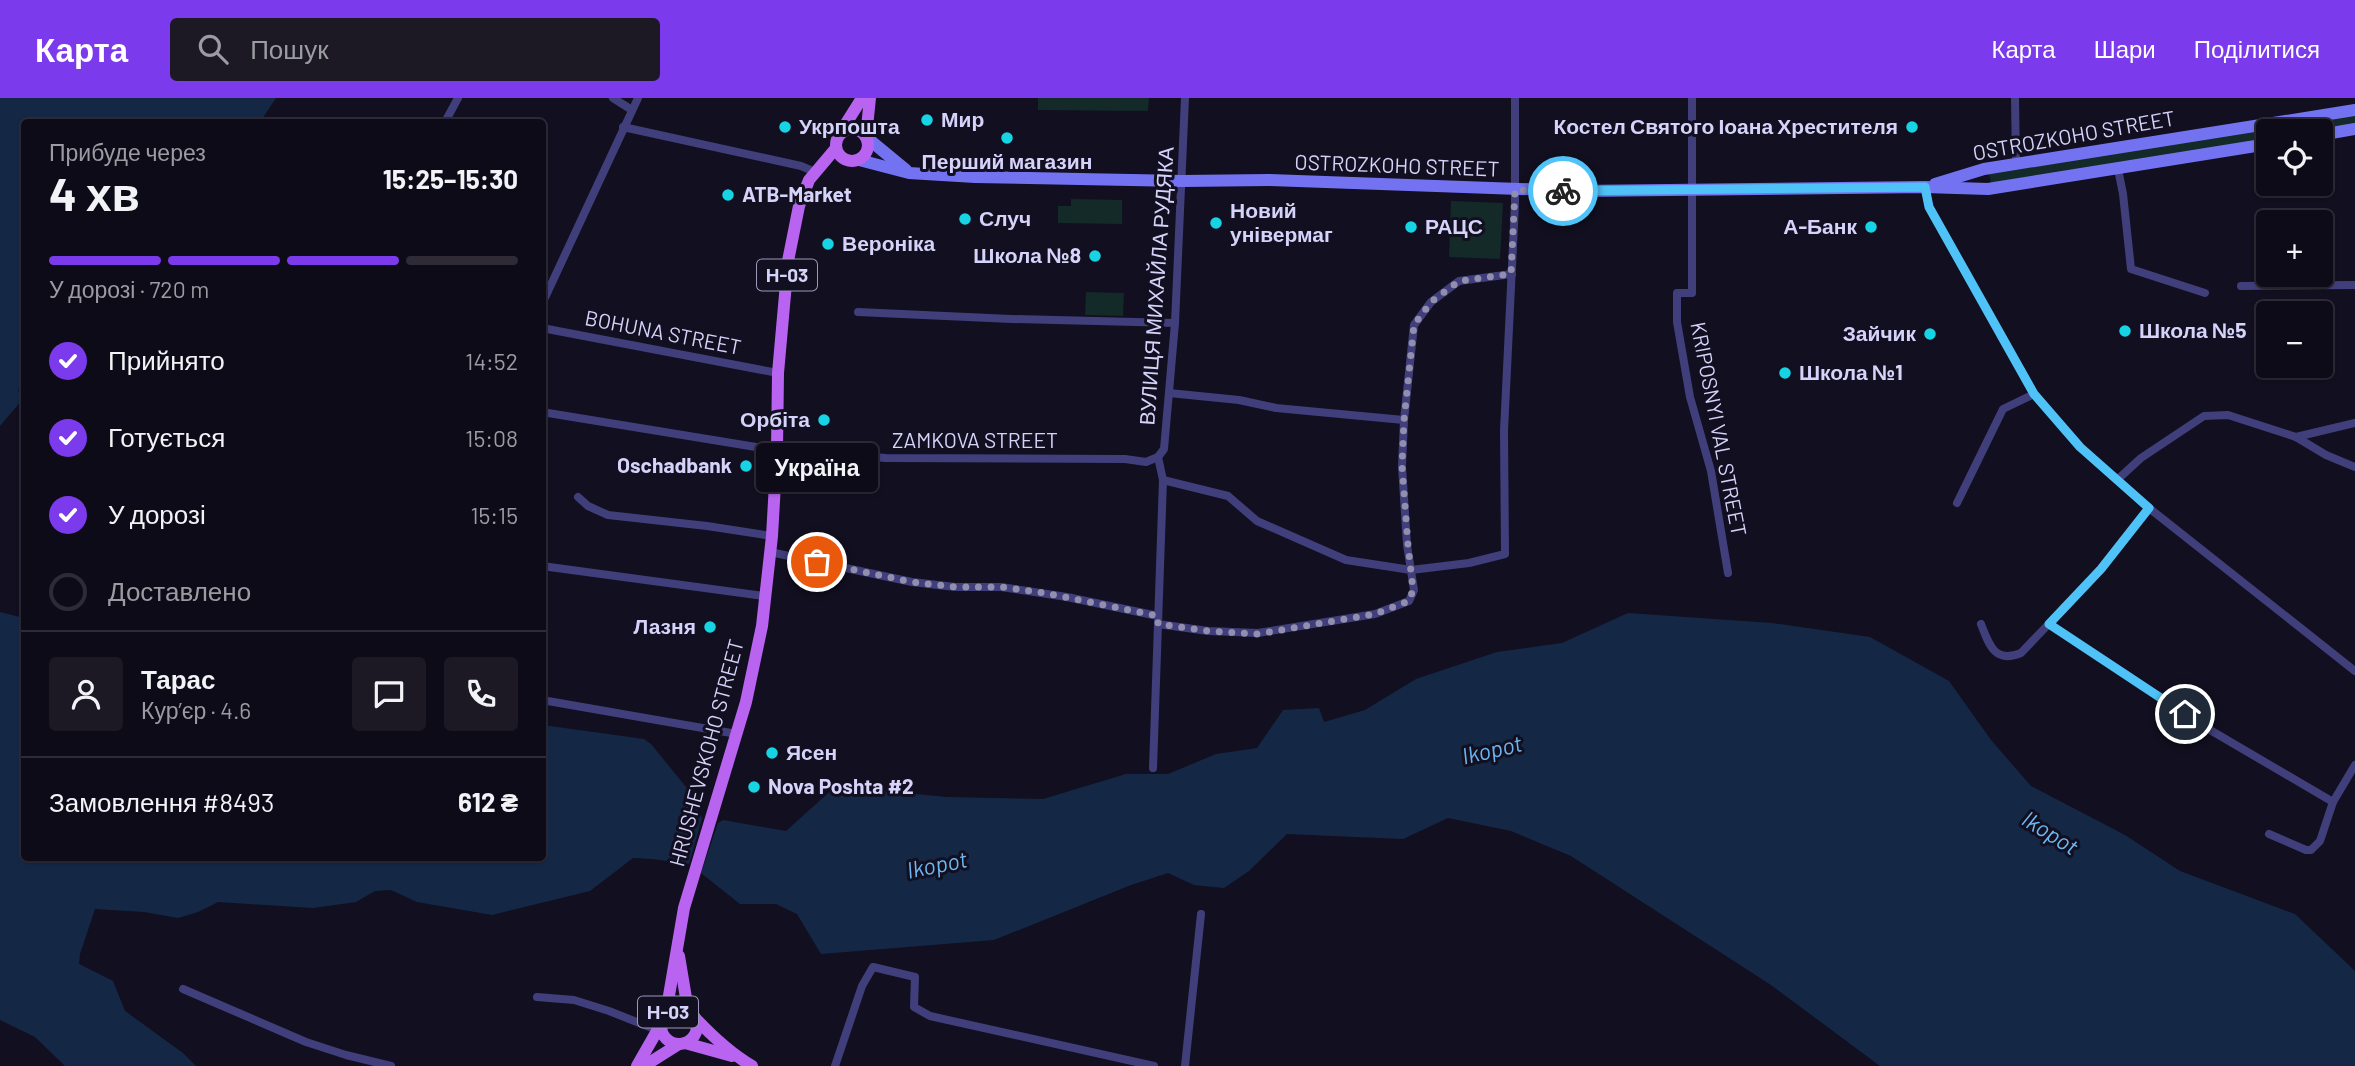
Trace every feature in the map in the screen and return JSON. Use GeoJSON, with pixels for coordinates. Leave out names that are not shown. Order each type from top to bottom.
{"type":"FeatureCollection","features":[{"type":"Feature","properties":{"kind":"main road","name":"HRUSHEVSKOHO STREET"},"geometry":{"type":"LineString","coordinates":[[637,1066],[662,1022],[684,908],[737,734],[762,626],[772,536],[778,373],[788,261],[799,205],[808,180],[836,143],[862,98]]}},
{"type":"Feature","properties":{"kind":"main road"},"geometry":{"type":"LineString","coordinates":[[815,172],[864,157],[868,147],[866,136],[870,98]]}},
{"type":"Feature","properties":{"kind":"main road","name":"OSTROZKOHO STREET"},"geometry":{"type":"LineString","coordinates":[[1925,187],[1984,169],[2355,110]]}},
{"type":"Feature","properties":{"kind":"main road"},"geometry":{"type":"LineString","coordinates":[[857,161],[840,157],[836,143],[844,131],[854,129],[866,136],[909,173]]}},
{"type":"Feature","properties":{"kind":"main road"},"geometry":{"type":"LineString","coordinates":[[2333,133],[2355,129]]}},
{"type":"Feature","properties":{"kind":"main road","name":"OSTROZKOHO STREET"},"geometry":{"type":"LineString","coordinates":[[857,161],[909,173],[975,177],[1269,180],[1515,190],[1925,187],[1988,189],[2256,146]]}},
{"type":"Feature","properties":{"kind":"main road"},"geometry":{"type":"LineString","coordinates":[[1984,169],[1981,180],[1988,189]]}},
{"type":"Feature","properties":{"kind":"main road","name":"Н-03"},"geometry":{"type":"LineString","coordinates":[[644,1066],[691,1040],[697,1030],[677,946]]}},
{"type":"Feature","properties":{"kind":"main road","name":"Н-03"},"geometry":{"type":"LineString","coordinates":[[682,1043],[668,1040],[663,1035],[662,1022],[677,1007],[692,1014]]}},
{"type":"Feature","properties":{"kind":"main road"},"geometry":{"type":"LineString","coordinates":[[692,1014],[736,1057]]}},
{"type":"Feature","properties":{"kind":"main road"},"geometry":{"type":"LineString","coordinates":[[682,1043],[736,1057],[752,1066]]}},
{"type":"Feature","properties":{"kind":"street"},"geometry":{"type":"LineString","coordinates":[[447,119],[458,98]]}},
{"type":"Feature","properties":{"kind":"street"},"geometry":{"type":"LineString","coordinates":[[613,98],[632,110]]}},
{"type":"Feature","properties":{"kind":"street"},"geometry":{"type":"LineString","coordinates":[[546,295],[638,98]]}},
{"type":"Feature","properties":{"kind":"street","name":"ВУЛИЦЯ МИХАЙЛА РУДЯКА"},"geometry":{"type":"LineString","coordinates":[[1153,768],[1163,480],[1158,457],[1164,449],[1175,323],[1185,98]]}},
{"type":"Feature","properties":{"kind":"street"},"geometry":{"type":"LineString","coordinates":[[1163,480],[1228,496],[1257,521],[1346,560],[1411,570],[1469,563],[1505,554],[1504,431],[1515,190],[1515,98]]}},
{"type":"Feature","properties":{"kind":"street","name":"KRIPOSNYI VAL STREET"},"geometry":{"type":"LineString","coordinates":[[1692,98],[1692,293],[1676,293],[1677,322],[1690,397],[1711,471],[1728,573]]}},
{"type":"Feature","properties":{"kind":"street"},"geometry":{"type":"LineString","coordinates":[[2015,98],[2016,164]]}},
{"type":"Feature","properties":{"kind":"street"},"geometry":{"type":"LineString","coordinates":[[623,127],[801,166],[815,172]]}},
{"type":"Feature","properties":{"kind":"street"},"geometry":{"type":"LineString","coordinates":[[2118,169],[2131,269],[2205,293]]}},
{"type":"Feature","properties":{"kind":"street"},"geometry":{"type":"LineString","coordinates":[[1925,187],[1929,207],[2034,394],[2080,447],[2149,508],[2355,671]]}},
{"type":"Feature","properties":{"kind":"street"},"geometry":{"type":"LineString","coordinates":[[770,552],[912,582],[955,587],[1001,587],[1067,597],[1208,631],[1258,634],[1375,614],[1409,601],[1413,590],[1402,466],[1414,325],[1431,302],[1459,281],[1511,274]]}},
{"type":"Feature","properties":{"kind":"street"},"geometry":{"type":"LineString","coordinates":[[2241,286],[2355,285]]}},
{"type":"Feature","properties":{"kind":"street"},"geometry":{"type":"LineString","coordinates":[[858,312],[1011,320],[1175,323]]}},
{"type":"Feature","properties":{"kind":"street","name":"BOHUNA STREET"},"geometry":{"type":"LineString","coordinates":[[546,329],[778,373]]}},
{"type":"Feature","properties":{"kind":"street"},"geometry":{"type":"LineString","coordinates":[[1169,393],[1239,400],[1276,408],[1404,420]]}},
{"type":"Feature","properties":{"kind":"street"},"geometry":{"type":"LineString","coordinates":[[1957,503],[2003,409],[2034,394]]}},
{"type":"Feature","properties":{"kind":"street","name":"ZAMKOVA STREET"},"geometry":{"type":"LineString","coordinates":[[546,413],[777,449],[887,458],[1125,459],[1146,462],[1158,457]]}},
{"type":"Feature","properties":{"kind":"street"},"geometry":{"type":"LineString","coordinates":[[2118,480],[2141,458],[2204,416],[2228,415],[2296,437],[2326,455],[2355,467]]}},
{"type":"Feature","properties":{"kind":"street"},"geometry":{"type":"LineString","coordinates":[[2296,437],[2355,423]]}},
{"type":"Feature","properties":{"kind":"street"},"geometry":{"type":"LineString","coordinates":[[578,496],[588,506],[608,514],[772,536]]}},
{"type":"Feature","properties":{"kind":"street"},"geometry":{"type":"LineString","coordinates":[[1981,625],[1989,646],[2001,656],[2011,657],[2021,653],[2101,569],[2149,508]]}},
{"type":"Feature","properties":{"kind":"street"},"geometry":{"type":"LineString","coordinates":[[546,567],[764,596]]}},
{"type":"Feature","properties":{"kind":"street"},"geometry":{"type":"LineString","coordinates":[[2049,624],[2205,727],[2333,802]]}},
{"type":"Feature","properties":{"kind":"street"},"geometry":{"type":"LineString","coordinates":[[546,701],[737,734]]}},
{"type":"Feature","properties":{"kind":"street"},"geometry":{"type":"LineString","coordinates":[[2269,834],[2306,850],[2311,849],[2320,841],[2333,802],[2355,765]]}},
{"type":"Feature","properties":{"kind":"street"},"geometry":{"type":"LineString","coordinates":[[1185,1066],[1201,914]]}},
{"type":"Feature","properties":{"kind":"street"},"geometry":{"type":"LineString","coordinates":[[835,1066],[862,986],[873,967],[915,977],[914,1007],[930,1016],[1154,1066]]}},
{"type":"Feature","properties":{"kind":"street"},"geometry":{"type":"LineString","coordinates":[[184,989],[306,1042],[391,1066]]}},
{"type":"Feature","properties":{"kind":"street"},"geometry":{"type":"LineString","coordinates":[[537,997],[574,1000],[662,1022]]}},
{"type":"Feature","properties":{"kind":"green space"},"geometry":{"type":"Polygon","coordinates":[[[1038,98],[1149,98],[1148,111],[1038,110],[1038,98]]]}},
{"type":"Feature","properties":{"kind":"green space"},"geometry":{"type":"Polygon","coordinates":[[[2355,114],[2355,125],[2333,128],[2333,119],[2324,119],[2355,114]]]}},
{"type":"Feature","properties":{"kind":"green space"},"geometry":{"type":"Polygon","coordinates":[[[2256,130],[2256,141],[1992,186],[1989,174],[2256,130]]]}},
{"type":"Feature","properties":{"kind":"green space"},"geometry":{"type":"Polygon","coordinates":[[[1071,199],[1122,200],[1122,224],[1058,223],[1058,206],[1071,206],[1071,199]]]}},
{"type":"Feature","properties":{"kind":"green space"},"geometry":{"type":"Polygon","coordinates":[[[1451,201],[1503,203],[1500,259],[1449,257],[1451,201]]]}},
{"type":"Feature","properties":{"kind":"green space"},"geometry":{"type":"Polygon","coordinates":[[[1086,292],[1124,293],[1123,316],[1085,315],[1086,292]]]}},
{"type":"Feature","properties":{"kind":"water"},"geometry":{"type":"Polygon","coordinates":[[[0,98],[276,98],[262,119],[21,119],[21,386],[18,390],[21,401],[0,426],[0,98]]]}},
{"type":"Feature","properties":{"kind":"water"},"geometry":{"type":"Polygon","coordinates":[[[0,612],[21,617],[21,861],[546,861],[546,725],[644,739],[686,787],[702,818],[689,864],[633,858],[590,891],[492,915],[417,902],[391,890],[375,891],[356,902],[313,908],[218,902],[178,918],[144,912],[95,909],[79,964],[113,981],[125,1011],[183,1053],[196,1066],[65,1066],[35,1037],[0,1020],[0,612]]]}},
{"type":"Feature","properties":{"kind":"water","name":"Ikopot"},"geometry":{"type":"Polygon","coordinates":[[[1628,613],[1772,623],[1870,637],[1949,681],[1991,740],[2031,786],[2125,835],[2180,871],[2295,914],[2355,971],[2355,1066],[1880,1066],[1771,985],[1571,856],[1511,831],[1448,818],[1403,839],[1287,834],[1249,871],[1224,888],[1194,885],[1168,873],[994,940],[821,954],[797,914],[776,904],[740,904],[701,873],[718,823],[723,820],[786,831],[836,786],[946,797],[1043,799],[1126,774],[1168,774],[1216,754],[1257,748],[1283,710],[1319,708],[1324,722],[1365,710],[1416,679],[1497,652],[1562,643],[1628,613]]]}},
{"type":"Feature","properties":{"kind":"way so far"},"geometry":{"type":"LineString","coordinates":[[817,562],[912,582],[955,587],[1001,587],[1067,597],[1158,616],[1158,624],[1208,631],[1258,634],[1326,624],[1375,614],[1409,601],[1413,590],[1402,466],[1414,325],[1431,302],[1459,281],[1511,274],[1515,190],[1563,191]]}},
{"type":"Feature","properties":{"kind":"place","name":"Мир"},"geometry":{"type":"Point","coordinates":[927,120]}},
{"type":"Feature","properties":{"kind":"place","name":"Укрпошта"},"geometry":{"type":"Point","coordinates":[785,127]}},
{"type":"Feature","properties":{"kind":"place","name":"Костел Святого Іоана Хрестителя"},"geometry":{"type":"Point","coordinates":[1912,127]}},
{"type":"Feature","properties":{"kind":"place","name":"Перший магазин"},"geometry":{"type":"Point","coordinates":[1007,138]}},
{"type":"Feature","properties":{"kind":"place","name":"ATB-Market"},"geometry":{"type":"Point","coordinates":[728,195]}},
{"type":"Feature","properties":{"kind":"place","name":"Случ"},"geometry":{"type":"Point","coordinates":[965,219]}},
{"type":"Feature","properties":{"kind":"place","name":"Новий універмаг"},"geometry":{"type":"Point","coordinates":[1216,223]}},
{"type":"Feature","properties":{"kind":"place","name":"РАЦС"},"geometry":{"type":"Point","coordinates":[1411,227]}},
{"type":"Feature","properties":{"kind":"place","name":"А-Банк"},"geometry":{"type":"Point","coordinates":[1871,227]}},
{"type":"Feature","properties":{"kind":"place","name":"Вероніка"},"geometry":{"type":"Point","coordinates":[828,244]}},
{"type":"Feature","properties":{"kind":"place","name":"Школа №8"},"geometry":{"type":"Point","coordinates":[1095,256]}},
{"type":"Feature","properties":{"kind":"place","name":"Школа №5"},"geometry":{"type":"Point","coordinates":[2125,331]}},
{"type":"Feature","properties":{"kind":"place","name":"Зайчик"},"geometry":{"type":"Point","coordinates":[1930,334]}},
{"type":"Feature","properties":{"kind":"place","name":"Школа №1"},"geometry":{"type":"Point","coordinates":[1785,373]}},
{"type":"Feature","properties":{"kind":"place","name":"Орбіта"},"geometry":{"type":"Point","coordinates":[824,420]}},
{"type":"Feature","properties":{"kind":"place","name":"Oschadbank"},"geometry":{"type":"Point","coordinates":[746,466]}},
{"type":"Feature","properties":{"kind":"place","name":"Україна"},"geometry":{"type":"Point","coordinates":[817,562]}},
{"type":"Feature","properties":{"kind":"place","name":"Лазня"},"geometry":{"type":"Point","coordinates":[710,627]}},
{"type":"Feature","properties":{"kind":"place","name":"Ясен"},"geometry":{"type":"Point","coordinates":[772,753]}},
{"type":"Feature","properties":{"kind":"place","name":"Nova Poshta #2"},"geometry":{"type":"Point","coordinates":[754,787]}},
{"type":"Feature","properties":{"kind":"route"},"geometry":{"type":"LineString","coordinates":[[1563,191],[1925,187],[1929,207],[2034,394],[2080,447],[2149,508],[2101,569],[2049,624],[2185,714]]}}]}
